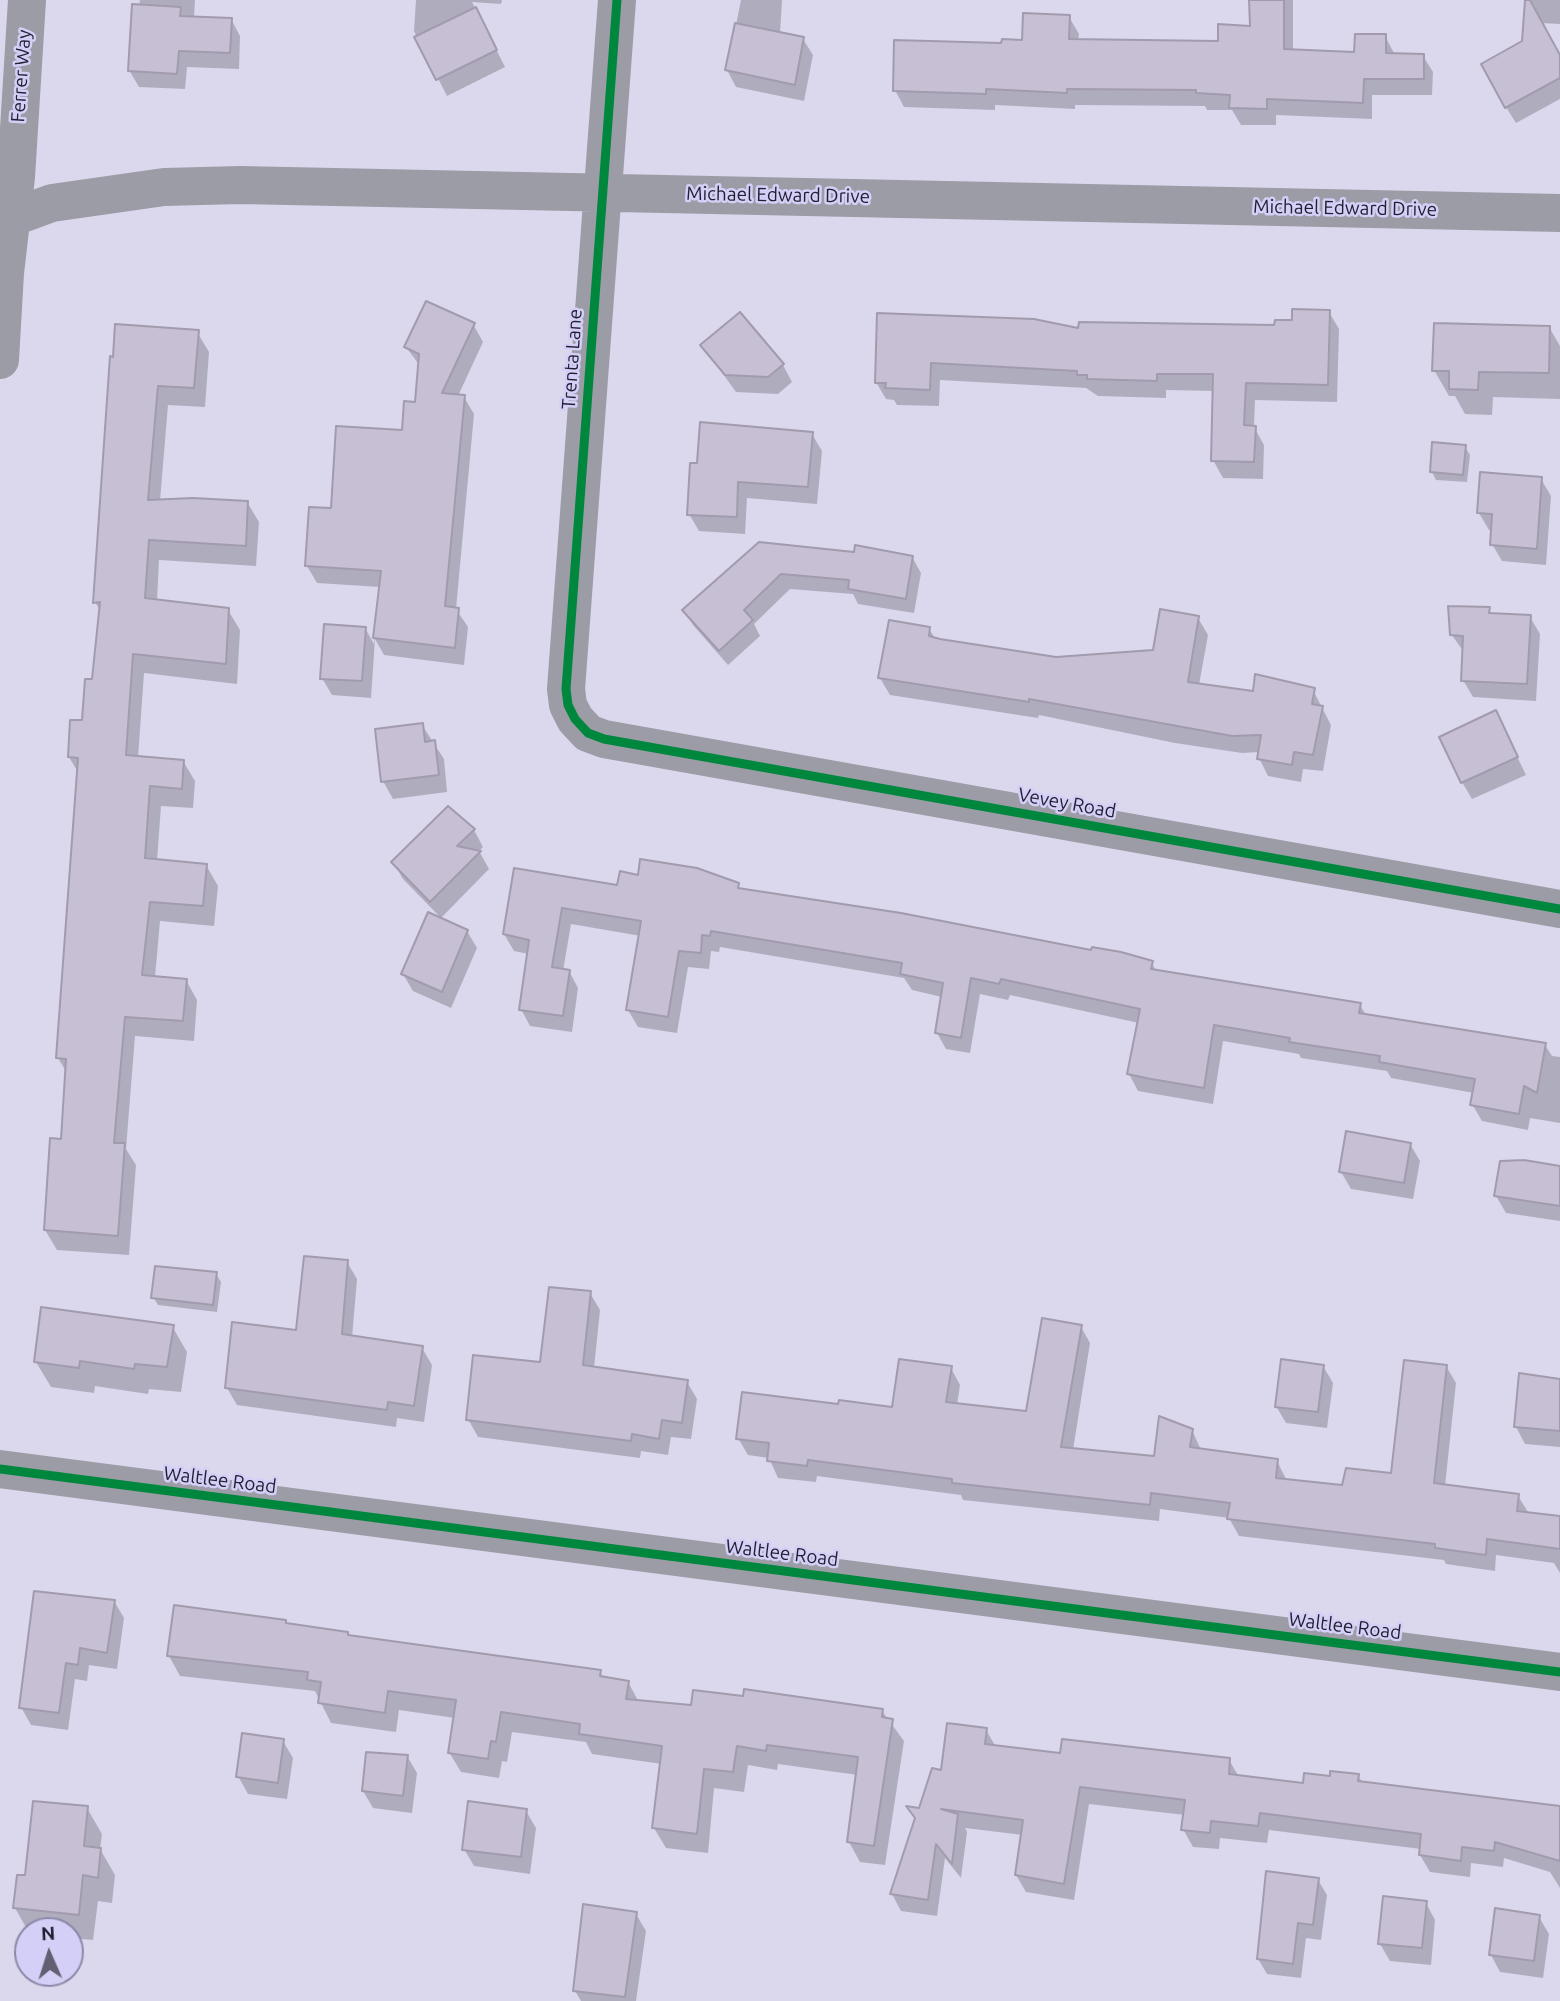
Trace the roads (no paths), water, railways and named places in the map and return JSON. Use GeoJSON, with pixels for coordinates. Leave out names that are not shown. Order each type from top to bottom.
{"type":"FeatureCollection","features":[{"type":"Feature","properties":{"kind":"street","name":"Ferrer Way"},"geometry":{"type":"LineString","coordinates":[[0,360],[6,220],[27,0]]}},
{"type":"Feature","properties":{"kind":"street","name":"Trenta Lane"},"geometry":{"type":"LineString","coordinates":[[575,719],[568,705],[566,690],[617,0]]}},
{"type":"Feature","properties":{"kind":"street","name":"Michael Edward Drive"},"geometry":{"type":"LineString","coordinates":[[6,220],[52,203],[164,187],[240,185],[1560,213]]}},
{"type":"Feature","properties":{"kind":"street","name":"Vevey Road"},"geometry":{"type":"LineString","coordinates":[[575,719],[588,733],[604,739],[1560,909]]}},
{"type":"Feature","properties":{"kind":"street","name":"Waltlee Road"},"geometry":{"type":"LineString","coordinates":[[0,1469],[1560,1672]]}}]}
